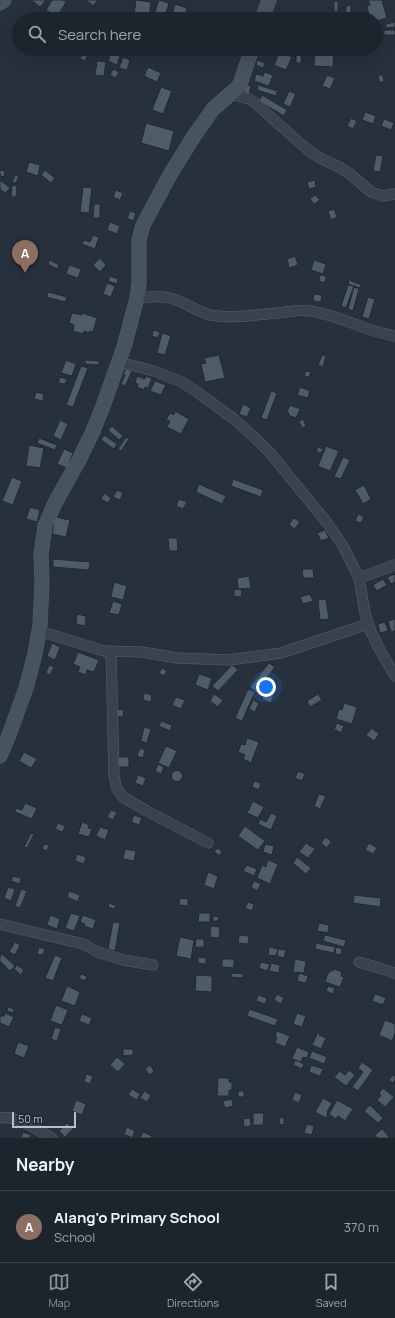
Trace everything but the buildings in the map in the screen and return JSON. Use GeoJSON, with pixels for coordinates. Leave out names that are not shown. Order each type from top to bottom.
{"type":"FeatureCollection","features":[{"type":"Feature","properties":{"kind":"street"},"geometry":{"type":"LineString","coordinates":[[0,3],[4,0]]}},
{"type":"Feature","properties":{"kind":"street"},"geometry":{"type":"LineString","coordinates":[[265,12],[269,0]]}},
{"type":"Feature","properties":{"kind":"street"},"geometry":{"type":"LineString","coordinates":[[0,756],[10,735],[26,688],[35,654],[39,631],[42,583],[41,554],[45,526],[55,503],[93,431],[119,362],[137,298],[139,283],[140,233],[171,173],[194,136],[214,110],[240,84],[250,56]]}},
{"type":"Feature","properties":{"kind":"street"},"geometry":{"type":"LineString","coordinates":[[231,94],[249,99],[255,103],[309,151],[350,174],[371,192],[382,196],[395,194]]}},
{"type":"Feature","properties":{"kind":"street"},"geometry":{"type":"LineString","coordinates":[[137,298],[175,299],[209,315],[220,316],[244,316],[296,310],[310,311],[339,318],[375,332],[395,336]]}},
{"type":"Feature","properties":{"kind":"street"},"geometry":{"type":"LineString","coordinates":[[119,362],[161,374],[182,382],[229,415],[254,437],[287,473],[328,524],[343,546],[359,578],[371,632],[395,676]]}},
{"type":"Feature","properties":{"kind":"street"},"geometry":{"type":"LineString","coordinates":[[359,578],[395,565]]}},
{"type":"Feature","properties":{"kind":"street"},"geometry":{"type":"LineString","coordinates":[[39,631],[104,651],[142,652],[177,658],[229,660],[281,653],[368,624]]}},
{"type":"Feature","properties":{"kind":"street"},"geometry":{"type":"LineString","coordinates":[[111,651],[114,776],[117,789],[123,797],[147,812],[208,843]]}},
{"type":"Feature","properties":{"kind":"street"},"geometry":{"type":"LineString","coordinates":[[0,924],[83,944],[98,952],[123,960],[153,964]]}},
{"type":"Feature","properties":{"kind":"street"},"geometry":{"type":"LineString","coordinates":[[358,962],[395,973]]}},
{"type":"Feature","properties":{"kind":"street"},"geometry":{"type":"LineString","coordinates":[[0,1118],[6,1116],[16,1119],[52,1138]]}},
{"type":"Feature","properties":{"kind":"place","name":"Alang'o Primary School"},"geometry":{"type":"Point","coordinates":[25,273]}}]}
